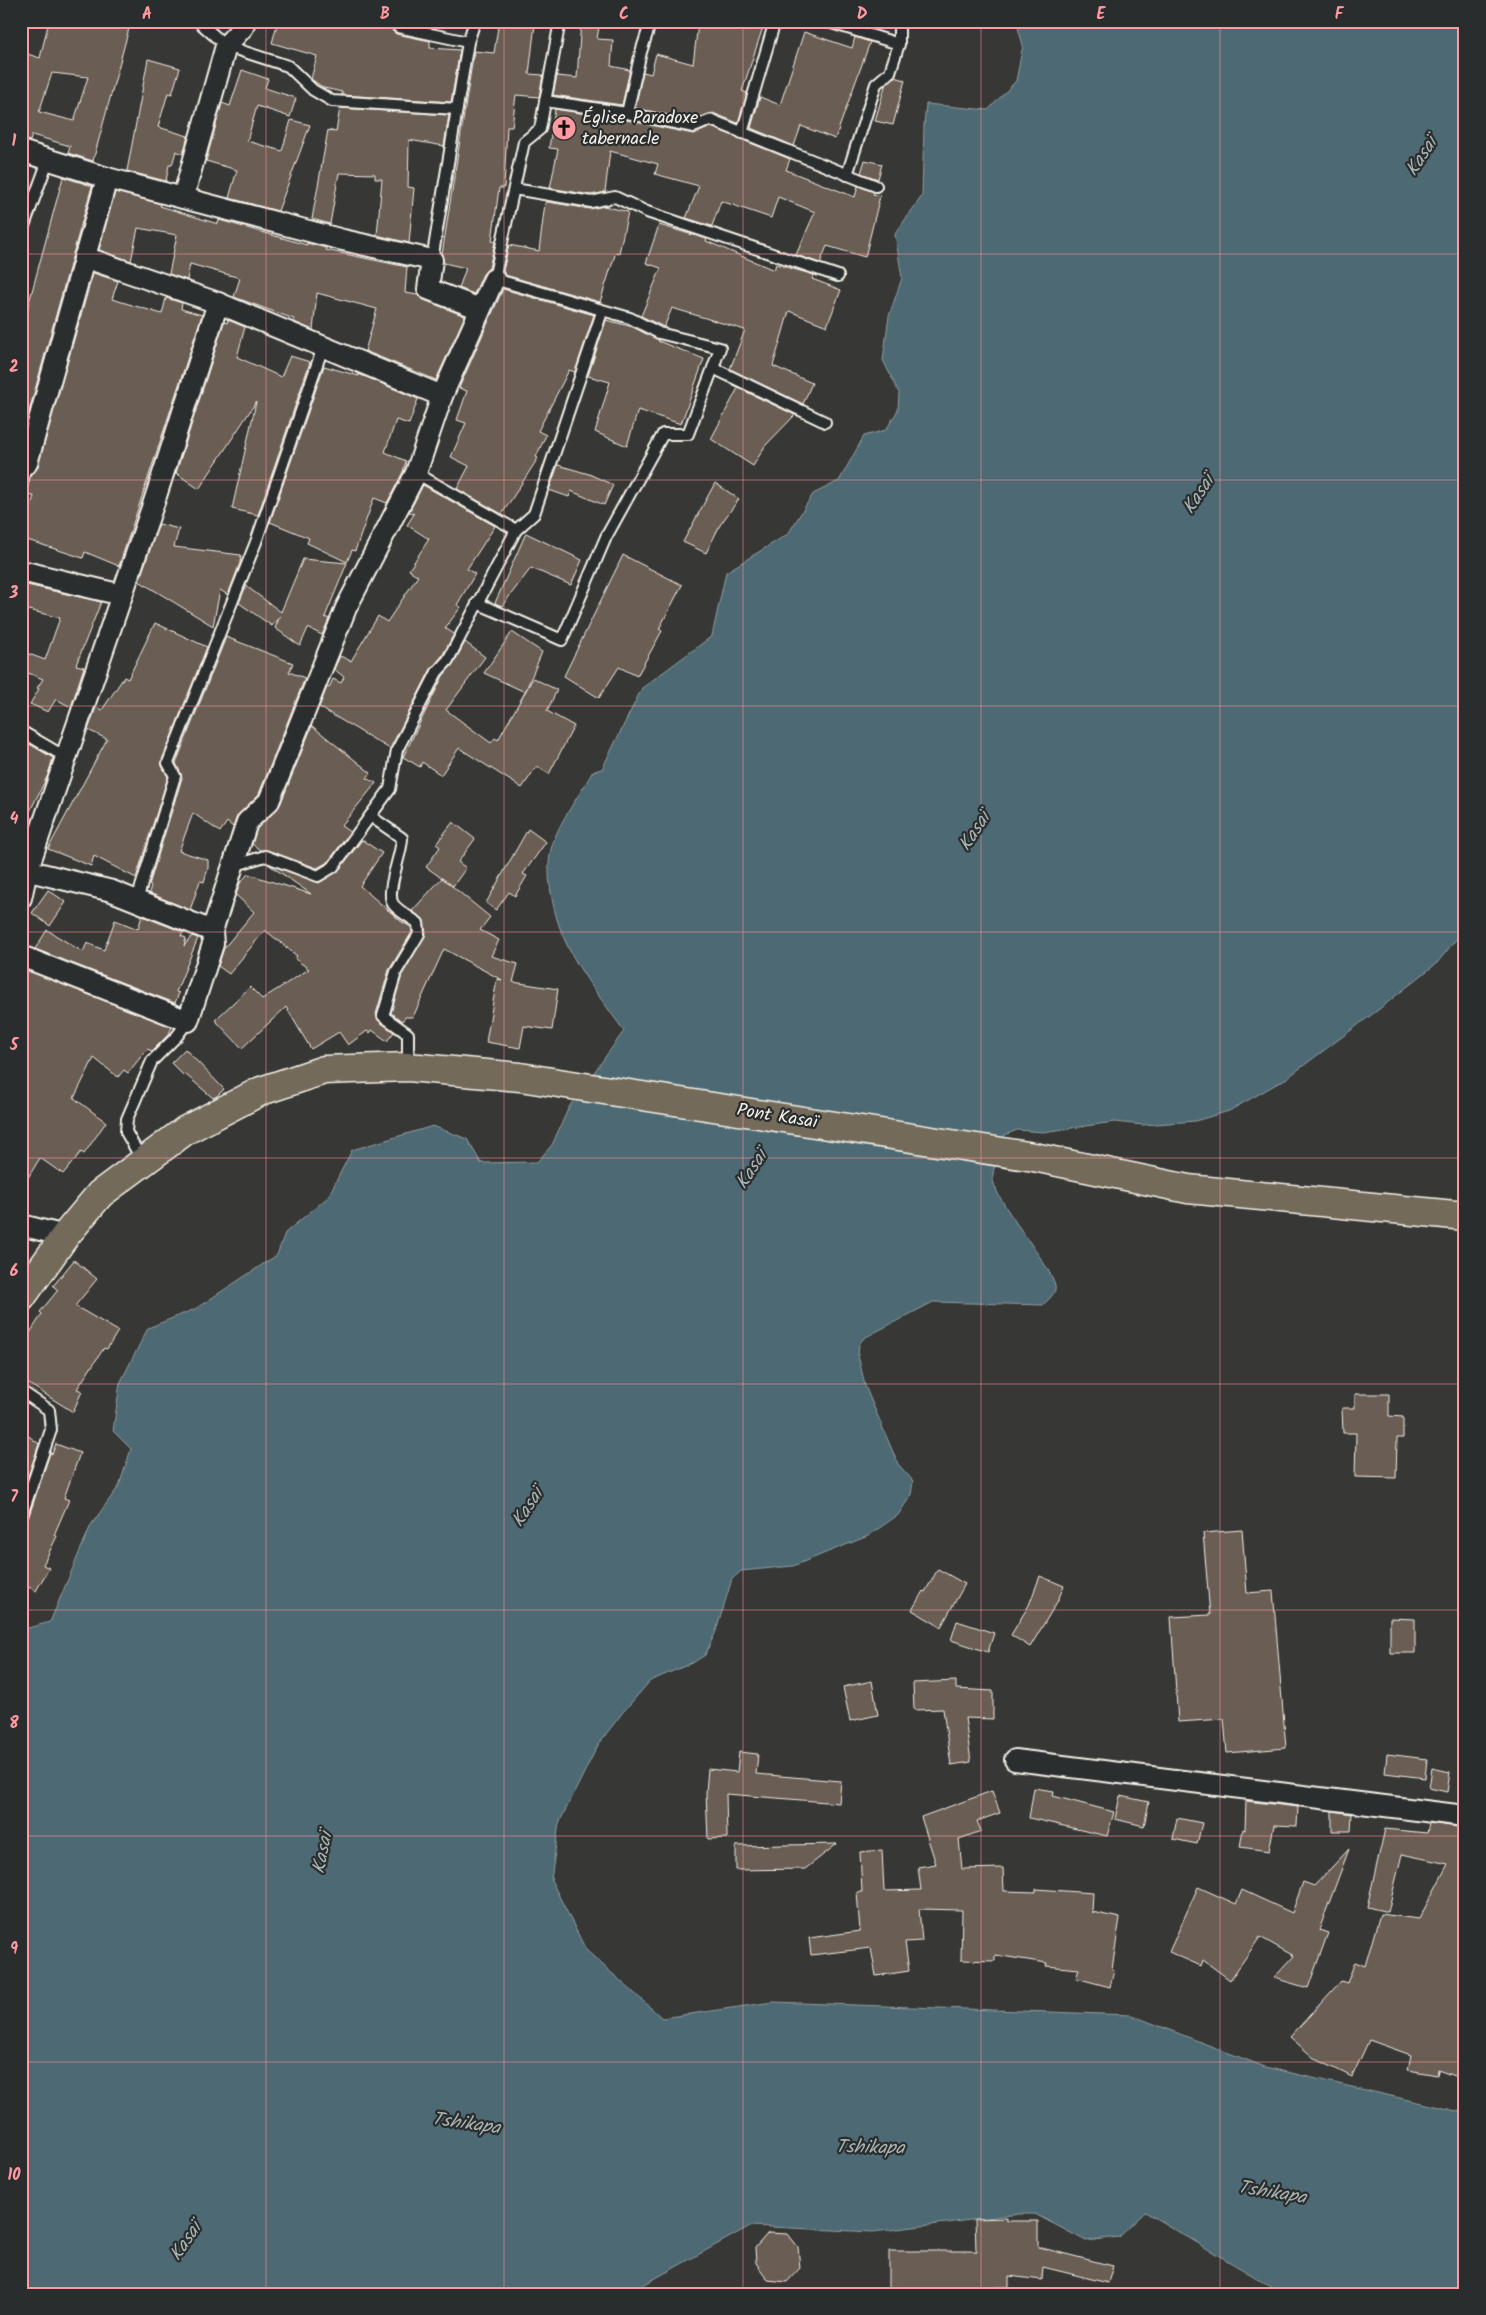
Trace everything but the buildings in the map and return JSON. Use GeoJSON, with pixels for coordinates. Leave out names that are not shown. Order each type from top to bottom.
{"type":"FeatureCollection","features":[{"type":"Feature","properties":{"kind":"main road","name":"Pont Kasaï"},"geometry":{"type":"LineString","coordinates":[[21,1298],[65,1236],[100,1194],[186,1130],[261,1091],[324,1070],[408,1067],[520,1077],[1034,1157],[1188,1189],[1465,1216]]}},
{"type":"Feature","properties":{"kind":"street"},"geometry":{"type":"LineString","coordinates":[[183,198],[226,46],[244,27],[245,21]]}},
{"type":"Feature","properties":{"kind":"street"},"geometry":{"type":"LineString","coordinates":[[21,151],[49,158],[107,178],[343,240],[432,260],[428,289],[480,309]]}},
{"type":"Feature","properties":{"kind":"street"},"geometry":{"type":"LineString","coordinates":[[24,462],[107,178]]}},
{"type":"Feature","properties":{"kind":"street"},"geometry":{"type":"LineString","coordinates":[[84,257],[218,303],[442,396]]}},
{"type":"Feature","properties":{"kind":"street"},"geometry":{"type":"LineString","coordinates":[[21,956],[188,1021],[213,944],[212,931],[247,822],[269,801],[346,608],[416,473],[442,396],[494,279]]}},
{"type":"Feature","properties":{"kind":"street"},"geometry":{"type":"LineString","coordinates":[[21,898],[24,870],[67,758],[156,499],[218,303]]}},
{"type":"Feature","properties":{"kind":"street"},"geometry":{"type":"LineString","coordinates":[[21,571],[122,595]]}},
{"type":"Feature","properties":{"kind":"street"},"geometry":{"type":"LineString","coordinates":[[24,870],[112,891],[212,931]]}},
{"type":"Feature","properties":{"kind":"street"},"geometry":{"type":"LineString","coordinates":[[21,1225],[65,1236]]}},
{"type":"Feature","properties":{"kind":"street"},"geometry":{"type":"LineString","coordinates":[[1015,1760],[1465,1816]]}},
{"type":"Feature","properties":{"kind":"lane"},"geometry":{"type":"LineString","coordinates":[[198,21],[226,46],[288,66],[313,90],[332,101],[457,109]]}},
{"type":"Feature","properties":{"kind":"lane"},"geometry":{"type":"LineString","coordinates":[[400,21],[398,27],[468,42]]}},
{"type":"Feature","properties":{"kind":"lane"},"geometry":{"type":"LineString","coordinates":[[432,260],[468,42],[475,21]]}},
{"type":"Feature","properties":{"kind":"lane"},"geometry":{"type":"LineString","coordinates":[[478,603],[562,640],[606,536],[658,442],[663,434],[688,434],[720,348],[659,334],[630,318],[602,312],[494,279],[524,142],[540,129],[560,21]]}},
{"type":"Feature","properties":{"kind":"lane"},"geometry":{"type":"LineString","coordinates":[[627,113],[641,52],[652,21]]}},
{"type":"Feature","properties":{"kind":"lane"},"geometry":{"type":"LineString","coordinates":[[742,133],[775,21]]}},
{"type":"Feature","properties":{"kind":"lane"},"geometry":{"type":"LineString","coordinates":[[825,21],[899,44]]}},
{"type":"Feature","properties":{"kind":"lane"},"geometry":{"type":"LineString","coordinates":[[847,175],[876,84],[890,72],[899,44],[899,21]]}},
{"type":"Feature","properties":{"kind":"lane"},"geometry":{"type":"LineString","coordinates":[[545,101],[627,113],[694,126],[711,120],[876,186]]}},
{"type":"Feature","properties":{"kind":"lane"},"geometry":{"type":"LineString","coordinates":[[21,234],[23,221],[49,158]]}},
{"type":"Feature","properties":{"kind":"lane"},"geometry":{"type":"LineString","coordinates":[[514,189],[591,202],[615,197],[647,212],[838,276]]}},
{"type":"Feature","properties":{"kind":"lane"},"geometry":{"type":"LineString","coordinates":[[233,866],[265,856],[318,876],[333,867],[390,789],[397,750],[437,672],[448,660],[516,530],[534,514],[602,312]]}},
{"type":"Feature","properties":{"kind":"lane"},"geometry":{"type":"LineString","coordinates":[[137,900],[175,776],[168,763],[256,542],[323,347]]}},
{"type":"Feature","properties":{"kind":"lane"},"geometry":{"type":"LineString","coordinates":[[713,368],[825,422]]}},
{"type":"Feature","properties":{"kind":"lane"},"geometry":{"type":"LineString","coordinates":[[21,486],[24,462]]}},
{"type":"Feature","properties":{"kind":"lane"},"geometry":{"type":"LineString","coordinates":[[416,473],[516,530]]}},
{"type":"Feature","properties":{"kind":"lane"},"geometry":{"type":"LineString","coordinates":[[21,731],[67,758]]}},
{"type":"Feature","properties":{"kind":"lane"},"geometry":{"type":"LineString","coordinates":[[370,816],[402,838],[402,849],[390,892],[393,904],[418,923],[419,934],[396,972],[383,1016],[408,1034],[408,1067]]}},
{"type":"Feature","properties":{"kind":"lane"},"geometry":{"type":"LineString","coordinates":[[144,1163],[126,1132],[127,1119],[152,1061],[177,1036],[188,1021]]}},
{"type":"Feature","properties":{"kind":"lane"},"geometry":{"type":"LineString","coordinates":[[21,1390],[49,1410],[51,1430],[21,1517]]}},
{"type":"Feature","properties":{"kind":"water"},"geometry":{"type":"Polygon","coordinates":[[[1016,21],[1465,21],[1465,928],[1437,963],[1378,1010],[1287,1078],[1229,1111],[1195,1121],[1143,1125],[1114,1122],[1043,1132],[1017,1130],[1005,1135],[995,1164],[993,1180],[997,1192],[1006,1207],[1048,1270],[1054,1282],[1055,1290],[1053,1294],[1043,1305],[933,1302],[864,1338],[859,1344],[858,1355],[865,1386],[898,1464],[913,1481],[911,1495],[898,1515],[868,1536],[793,1566],[741,1571],[732,1579],[716,1631],[705,1655],[694,1662],[650,1681],[599,1743],[559,1823],[551,1880],[586,1950],[662,2018],[773,2002],[1131,2015],[1265,2067],[1465,2113],[1465,2286],[1418,2294],[1284,2294],[1145,2212],[1119,2237],[1086,2241],[1035,2214],[1019,2214],[873,2232],[750,2226],[627,2294],[21,2294],[21,1630],[50,1622],[91,1525],[119,1486],[131,1449],[113,1431],[120,1383],[148,1328],[195,1309],[277,1255],[285,1233],[328,1197],[352,1150],[433,1126],[467,1139],[481,1163],[537,1162],[552,1145],[569,1107],[624,1031],[587,980],[560,928],[554,908],[549,874],[550,855],[555,837],[563,820],[593,771],[602,769],[642,688],[712,636],[726,572],[788,534],[813,494],[839,481],[864,436],[886,430],[898,410],[899,393],[883,360],[889,316],[902,278],[895,234],[922,196],[926,104],[988,110],[1016,81],[1023,45],[1016,21]]]}},
{"type":"Feature","properties":{"kind":"place","name":"Église Paradoxe tabernacle"},"geometry":{"type":"Point","coordinates":[564,128]}},
{"type":"Feature","properties":{"kind":"water label","name":"Kasaï"},"geometry":{"type":"Point","coordinates":[1422,157]}},
{"type":"Feature","properties":{"kind":"water label","name":"Kasaï"},"geometry":{"type":"Point","coordinates":[1199,495]}},
{"type":"Feature","properties":{"kind":"water label","name":"Kasaï"},"geometry":{"type":"Point","coordinates":[975,832]}},
{"type":"Feature","properties":{"kind":"water label","name":"Kasaï"},"geometry":{"type":"Point","coordinates":[752,1170]}},
{"type":"Feature","properties":{"kind":"water label","name":"Kasaï"},"geometry":{"type":"Point","coordinates":[528,1508]}},
{"type":"Feature","properties":{"kind":"water label","name":"Kasaï"},"geometry":{"type":"Point","coordinates":[323,1853]}},
{"type":"Feature","properties":{"kind":"water label","name":"Tshikapa"},"geometry":{"type":"Point","coordinates":[466,2124]}},
{"type":"Feature","properties":{"kind":"water label","name":"Tshikapa"},"geometry":{"type":"Point","coordinates":[870,2148]}},
{"type":"Feature","properties":{"kind":"water label","name":"Tshikapa"},"geometry":{"type":"Point","coordinates":[1272,2193]}},
{"type":"Feature","properties":{"kind":"water label","name":"Kasaï"},"geometry":{"type":"Point","coordinates":[186,2242]}}]}
